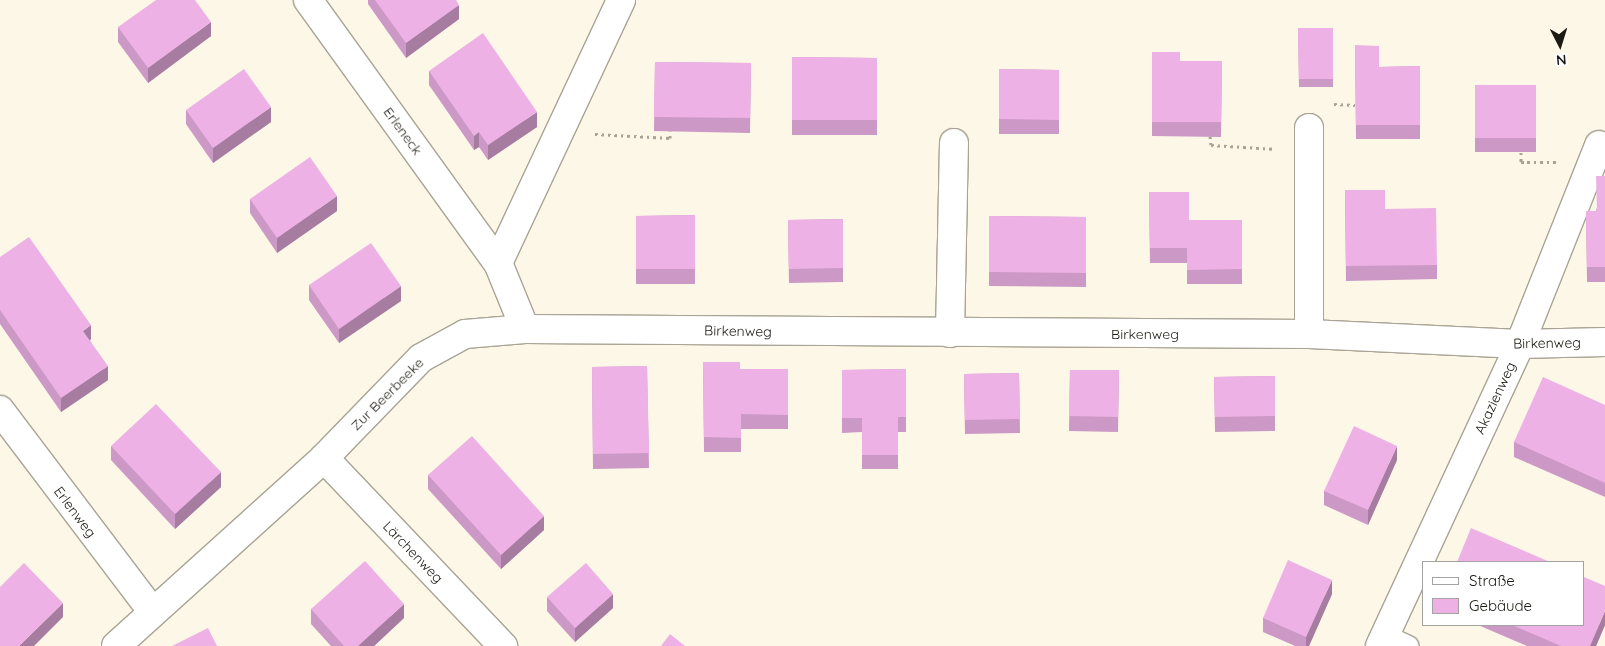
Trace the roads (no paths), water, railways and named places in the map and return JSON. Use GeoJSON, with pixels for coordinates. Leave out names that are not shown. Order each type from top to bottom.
{"type":"FeatureCollection","features":[{"type":"Feature","properties":{"kind":"street","name":"Erleneck"},"geometry":{"type":"LineString","coordinates":[[308,0],[498,263]]}},
{"type":"Feature","properties":{"kind":"street"},"geometry":{"type":"LineString","coordinates":[[525,329],[498,263],[621,0]]}},
{"type":"Feature","properties":{"kind":"street"},"geometry":{"type":"LineString","coordinates":[[1309,139],[1309,334]]}},
{"type":"Feature","properties":{"kind":"street"},"geometry":{"type":"LineString","coordinates":[[950,333],[954,143]]}},
{"type":"Feature","properties":{"kind":"street","name":"Akazienweg"},"geometry":{"type":"LineString","coordinates":[[1427,561],[1520,344],[1595,154]]}},
{"type":"Feature","properties":{"kind":"street","name":"Birkenweg"},"geometry":{"type":"LineString","coordinates":[[525,329],[1309,334],[1520,344],[1605,342]]}},
{"type":"Feature","properties":{"kind":"street","name":"Zur Beerbeeke"},"geometry":{"type":"LineString","coordinates":[[116,646],[324,458],[421,358],[465,334],[525,329]]}},
{"type":"Feature","properties":{"kind":"street","name":"Erlenweg"},"geometry":{"type":"LineString","coordinates":[[0,410],[152,612]]}},
{"type":"Feature","properties":{"kind":"street","name":"Lärchenweg"},"geometry":{"type":"LineString","coordinates":[[324,458],[503,646]]}},
{"type":"Feature","properties":{"kind":"street","name":"Akazienweg"},"geometry":{"type":"LineString","coordinates":[[1392,642],[1422,572]]}}]}
